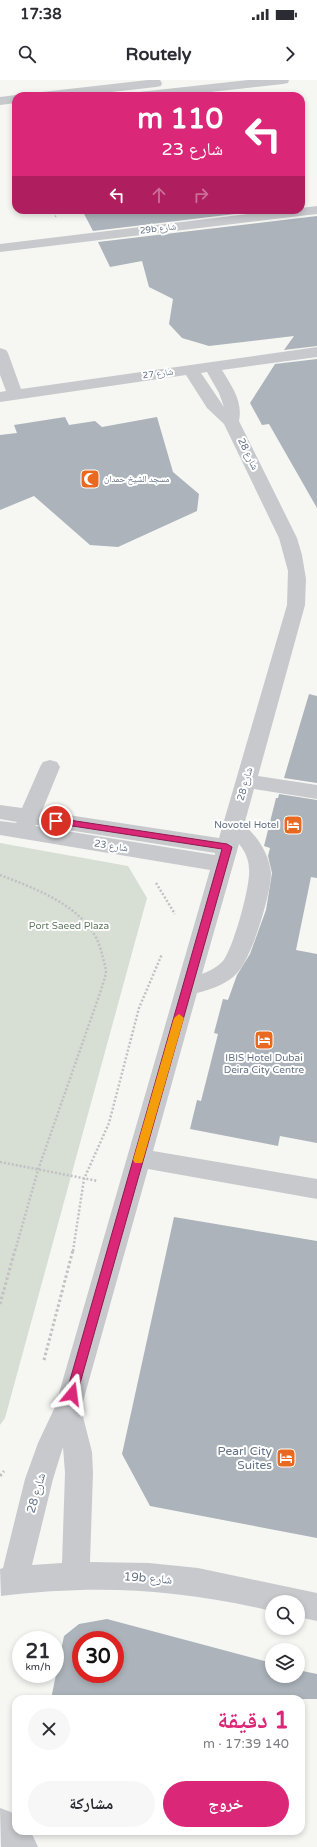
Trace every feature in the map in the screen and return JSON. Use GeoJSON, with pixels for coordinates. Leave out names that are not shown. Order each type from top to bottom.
{"type":"FeatureCollection","features":[{"type":"Feature","properties":{"kind":"street"},"geometry":{"type":"LineString","coordinates":[[77,92],[181,80]]}},
{"type":"Feature","properties":{"kind":"street"},"geometry":{"type":"LineString","coordinates":[[175,92],[283,80]]}},
{"type":"Feature","properties":{"kind":"street"},"geometry":{"type":"LineString","coordinates":[[0,101],[12,100]]}},
{"type":"Feature","properties":{"kind":"street"},"geometry":{"type":"LineString","coordinates":[[0,112],[12,110]]}},
{"type":"Feature","properties":{"kind":"street","name":"29b شارع"},"geometry":{"type":"LineString","coordinates":[[305,211],[317,210]]}},
{"type":"Feature","properties":{"kind":"street","name":"29b شارع"},"geometry":{"type":"LineString","coordinates":[[0,248],[284,214]]}},
{"type":"Feature","properties":{"kind":"street","name":"شارع 27"},"geometry":{"type":"LineString","coordinates":[[8,396],[317,352]]}},
{"type":"Feature","properties":{"kind":"street"},"geometry":{"type":"LineString","coordinates":[[0,353],[8,396]]}},
{"type":"Feature","properties":{"kind":"street","name":"شارع 28"},"geometry":{"type":"LineString","coordinates":[[212,367],[233,405],[234,413],[231,421]]}},
{"type":"Feature","properties":{"kind":"street","name":"شارع 28"},"geometry":{"type":"LineString","coordinates":[[7,1581],[51,1443],[68,1409],[296,605],[298,588],[294,555],[288,538],[231,421],[222,415],[209,401],[191,370]]}},
{"type":"Feature","properties":{"kind":"street"},"geometry":{"type":"LineString","coordinates":[[26,824],[50,768]]}},
{"type":"Feature","properties":{"kind":"street"},"geometry":{"type":"LineString","coordinates":[[246,781],[317,792]]}},
{"type":"Feature","properties":{"kind":"street","name":"شارع 23"},"geometry":{"type":"LineString","coordinates":[[0,812],[26,824],[225,855]]}},
{"type":"Feature","properties":{"kind":"street","name":"شارع 23"},"geometry":{"type":"LineString","coordinates":[[0,828],[26,824]]}},
{"type":"Feature","properties":{"kind":"street"},"geometry":{"type":"LineString","coordinates":[[188,987],[205,983],[221,976],[232,965],[240,952],[260,875],[259,862],[254,849],[245,837],[233,827]]}},
{"type":"Feature","properties":{"kind":"street"},"geometry":{"type":"LineString","coordinates":[[139,1158],[317,1189]]}},
{"type":"Feature","properties":{"kind":"street","name":"شارع 28"},"geometry":{"type":"LineString","coordinates":[[68,1409],[78,1452],[79,1473],[76,1576]]}},
{"type":"Feature","properties":{"kind":"street","name":"19b شارع"},"geometry":{"type":"LineString","coordinates":[[7,1581],[76,1576],[137,1577],[199,1582],[265,1596]]}},
{"type":"Feature","properties":{"kind":"street"},"geometry":{"type":"LineString","coordinates":[[305,1604],[317,1607]]}},
{"type":"Feature","properties":{"kind":"street"},"geometry":{"type":"LineString","coordinates":[[0,1823],[22,1847]]}},
{"type":"Feature","properties":{"kind":"path"},"geometry":{"type":"LineString","coordinates":[[0,875],[40,890],[65,906],[84,922],[99,941],[106,971],[100,993],[38,1170],[0,1304]]}},
{"type":"Feature","properties":{"kind":"path"},"geometry":{"type":"LineString","coordinates":[[151,880],[157,883],[177,918]]}},
{"type":"Feature","properties":{"kind":"path"},"geometry":{"type":"LineString","coordinates":[[44,1364],[71,1261],[84,1179],[110,1123],[139,1008],[162,953]]}},
{"type":"Feature","properties":{"kind":"path"},"geometry":{"type":"LineString","coordinates":[[0,1162],[130,1187]]}},
{"type":"Feature","properties":{"kind":"path"},"geometry":{"type":"LineString","coordinates":[[0,1476],[5,1470]]}},
{"type":"Feature","properties":{"kind":"green space","name":"Port Saeed Plaza"},"geometry":{"type":"Polygon","coordinates":[[[0,843],[128,866],[147,898],[5,1418],[0,1425],[0,843]]]}},
{"type":"Feature","properties":{"kind":"building"},"geometry":{"type":"Polygon","coordinates":[[[84,214],[235,214],[93,231],[84,214]]]}},
{"type":"Feature","properties":{"kind":"building"},"geometry":{"type":"Polygon","coordinates":[[[317,216],[317,346],[284,350],[294,336],[209,346],[182,338],[169,324],[173,299],[149,287],[142,261],[110,267],[98,242],[317,216]]]}},
{"type":"Feature","properties":{"kind":"building"},"geometry":{"type":"Polygon","coordinates":[[[317,359],[317,508],[269,424],[262,425],[250,403],[275,364],[317,359]]]}},
{"type":"Feature","properties":{"kind":"building","name":"مسجد الشيخ حمدان"},"geometry":{"type":"Polygon","coordinates":[[[65,417],[69,425],[95,421],[102,427],[157,417],[173,472],[199,494],[197,511],[118,547],[90,545],[34,496],[0,510],[0,435],[17,433],[14,425],[65,417]]]}},
{"type":"Feature","properties":{"kind":"building"},"geometry":{"type":"Polygon","coordinates":[[[309,694],[317,696],[317,783],[284,778],[309,694]]]}},
{"type":"Feature","properties":{"kind":"building","name":"IBIS Hotel Dubai Deira City Centre"},"geometry":{"type":"Polygon","coordinates":[[[279,794],[317,800],[317,878],[311,877],[296,950],[317,954],[317,1143],[280,1136],[278,1146],[190,1129],[197,1100],[201,1101],[218,1034],[214,1033],[223,999],[228,1000],[237,975],[250,954],[266,910],[272,873],[268,856],[270,848],[264,846],[276,798],[278,798],[279,794]]]}},
{"type":"Feature","properties":{"kind":"building"},"geometry":{"type":"Polygon","coordinates":[[[174,1217],[317,1241],[317,1538],[150,1506],[122,1454],[174,1217]]]}},
{"type":"Feature","properties":{"kind":"building"},"geometry":{"type":"Polygon","coordinates":[[[107,1619],[265,1661],[265,1683],[305,1683],[305,1671],[317,1674],[317,1699],[305,1699],[305,1695],[52,1695],[54,1683],[64,1683],[64,1636],[79,1624],[107,1619]]]}},
{"type":"Feature","properties":{"kind":"slow traffic"},"geometry":{"type":"LineString","coordinates":[[138,1160],[179,1018]]}},
{"type":"Feature","properties":{"kind":"place","name":"مسجد الشيخ حمدان"},"geometry":{"type":"Point","coordinates":[90,479]}},
{"type":"Feature","properties":{"kind":"place","name":"Novotel Hotel"},"geometry":{"type":"Point","coordinates":[293,825]}},
{"type":"Feature","properties":{"kind":"place","name":"IBIS Hotel Dubai Deira City Centre"},"geometry":{"type":"Point","coordinates":[264,1040]}},
{"type":"Feature","properties":{"kind":"place","name":"Pearl City Suites"},"geometry":{"type":"Point","coordinates":[286,1458]}},
{"type":"Feature","properties":{"kind":"route"},"geometry":{"type":"LineString","coordinates":[[56,821],[227,847],[72,1394]]}}]}
